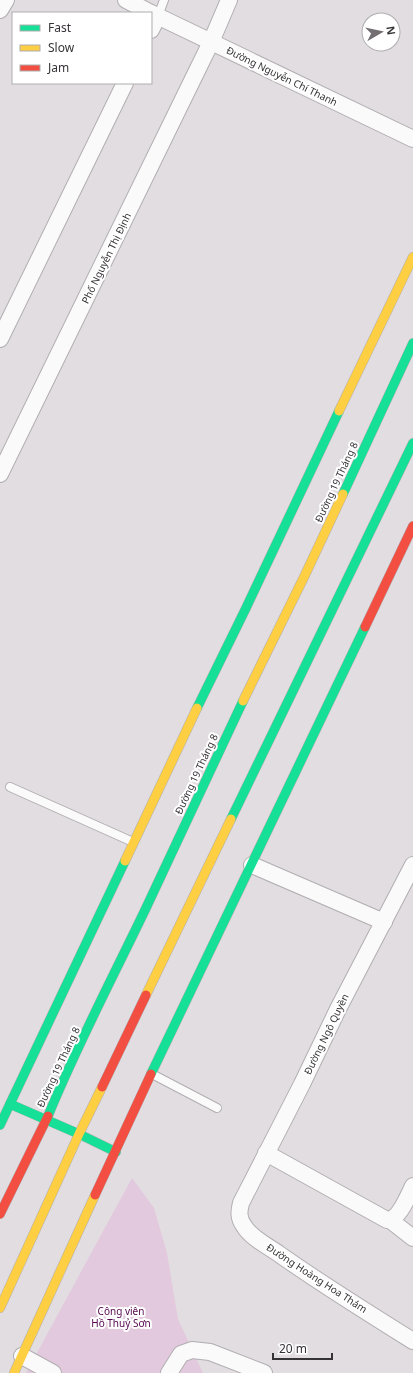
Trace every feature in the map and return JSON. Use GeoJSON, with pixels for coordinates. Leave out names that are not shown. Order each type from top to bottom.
{"type":"FeatureCollection","features":[{"type":"Feature","properties":{"kind":"main road"},"geometry":{"type":"LineString","coordinates":[[0,1125],[5,1102],[134,842],[203,694],[246,608],[286,521],[413,257]]}},
{"type":"Feature","properties":{"kind":"main road","name":"Đường 19 Tháng 8"},"geometry":{"type":"LineString","coordinates":[[0,1214],[46,1120],[67,1070],[146,908],[205,779],[305,575],[413,343]]}},
{"type":"Feature","properties":{"kind":"main road"},"geometry":{"type":"LineString","coordinates":[[0,1308],[79,1134],[413,443]]}},
{"type":"Feature","properties":{"kind":"main road"},"geometry":{"type":"LineString","coordinates":[[14,1373],[151,1074],[413,526]]}},
{"type":"Feature","properties":{"kind":"main road"},"geometry":{"type":"LineString","coordinates":[[5,1102],[79,1134],[116,1152]]}},
{"type":"Feature","properties":{"kind":"street"},"geometry":{"type":"LineString","coordinates":[[0,10],[6,0]]}},
{"type":"Feature","properties":{"kind":"street","name":"Đường Nguyễn Chí Thanh"},"geometry":{"type":"LineString","coordinates":[[126,0],[144,12]]}},
{"type":"Feature","properties":{"kind":"street","name":"Phố Nguyễn Thị Định"},"geometry":{"type":"LineString","coordinates":[[0,474],[211,42],[229,0]]}},
{"type":"Feature","properties":{"kind":"street","name":"Đường Nguyễn Chí Thanh"},"geometry":{"type":"LineString","coordinates":[[153,18],[211,42],[413,139]]}},
{"type":"Feature","properties":{"kind":"street"},"geometry":{"type":"LineString","coordinates":[[0,339],[125,84]]}},
{"type":"Feature","properties":{"kind":"street"},"geometry":{"type":"LineString","coordinates":[[252,865],[384,922]]}},
{"type":"Feature","properties":{"kind":"street","name":"Đường Ngô Quyền"},"geometry":{"type":"LineString","coordinates":[[241,1203],[302,1084],[338,1009],[413,865]]}},
{"type":"Feature","properties":{"kind":"street"},"geometry":{"type":"LineString","coordinates":[[266,1153],[380,1217],[390,1220],[413,1238]]}},
{"type":"Feature","properties":{"kind":"street"},"geometry":{"type":"LineString","coordinates":[[390,1220],[398,1214],[413,1186]]}},
{"type":"Feature","properties":{"kind":"street","name":"Đường Hoàng Hoa Thám"},"geometry":{"type":"LineString","coordinates":[[241,1203],[239,1212],[240,1219],[244,1227],[254,1236],[297,1266],[413,1341]]}},
{"type":"Feature","properties":{"kind":"street"},"geometry":{"type":"LineString","coordinates":[[169,1373],[181,1354],[192,1350],[210,1352],[264,1373]]}},
{"type":"Feature","properties":{"kind":"street"},"geometry":{"type":"LineString","coordinates":[[22,1356],[53,1373]]}},
{"type":"Feature","properties":{"kind":"lane"},"geometry":{"type":"LineString","coordinates":[[153,18],[164,0]]}},
{"type":"Feature","properties":{"kind":"lane"},"geometry":{"type":"LineString","coordinates":[[10,787],[134,842]]}},
{"type":"Feature","properties":{"kind":"lane"},"geometry":{"type":"LineString","coordinates":[[151,1074],[217,1108]]}},
{"type":"Feature","properties":{"kind":"green space","name":"Công viên Hồ Thuỷ Sơn"},"geometry":{"type":"Polygon","coordinates":[[[132,1178],[154,1208],[167,1253],[178,1319],[203,1373],[26,1373],[132,1178]]]}},
{"type":"Feature","properties":{"kind":"traffic: fast"},"geometry":{"type":"LineString","coordinates":[[343,494],[413,343]]}},
{"type":"Feature","properties":{"kind":"traffic: fast"},"geometry":{"type":"LineString","coordinates":[[197,708],[339,411]]}},
{"type":"Feature","properties":{"kind":"traffic: fast"},"geometry":{"type":"LineString","coordinates":[[231,819],[413,443]]}},
{"type":"Feature","properties":{"kind":"traffic: fast"},"geometry":{"type":"LineString","coordinates":[[151,1074],[365,627]]}},
{"type":"Feature","properties":{"kind":"traffic: fast"},"geometry":{"type":"LineString","coordinates":[[48,1116],[83,1037],[146,908],[243,701]]}},
{"type":"Feature","properties":{"kind":"traffic: fast"},"geometry":{"type":"LineString","coordinates":[[0,1125],[125,861]]}},
{"type":"Feature","properties":{"kind":"traffic: fast"},"geometry":{"type":"LineString","coordinates":[[10,1104],[116,1152]]}},
{"type":"Feature","properties":{"kind":"traffic: slow"},"geometry":{"type":"LineString","coordinates":[[339,411],[413,257]]}},
{"type":"Feature","properties":{"kind":"traffic: slow"},"geometry":{"type":"LineString","coordinates":[[243,701],[343,494]]}},
{"type":"Feature","properties":{"kind":"traffic: slow"},"geometry":{"type":"LineString","coordinates":[[125,861],[197,708]]}},
{"type":"Feature","properties":{"kind":"traffic: slow"},"geometry":{"type":"LineString","coordinates":[[146,995],[231,819]]}},
{"type":"Feature","properties":{"kind":"traffic: slow"},"geometry":{"type":"LineString","coordinates":[[0,1308],[102,1087]]}},
{"type":"Feature","properties":{"kind":"traffic: slow"},"geometry":{"type":"LineString","coordinates":[[14,1373],[95,1195]]}},
{"type":"Feature","properties":{"kind":"traffic: jam"},"geometry":{"type":"LineString","coordinates":[[365,627],[413,526]]}},
{"type":"Feature","properties":{"kind":"traffic: jam"},"geometry":{"type":"LineString","coordinates":[[102,1087],[146,995]]}},
{"type":"Feature","properties":{"kind":"traffic: jam"},"geometry":{"type":"LineString","coordinates":[[95,1195],[151,1074]]}},
{"type":"Feature","properties":{"kind":"traffic: jam"},"geometry":{"type":"LineString","coordinates":[[0,1214],[48,1116]]}}]}
